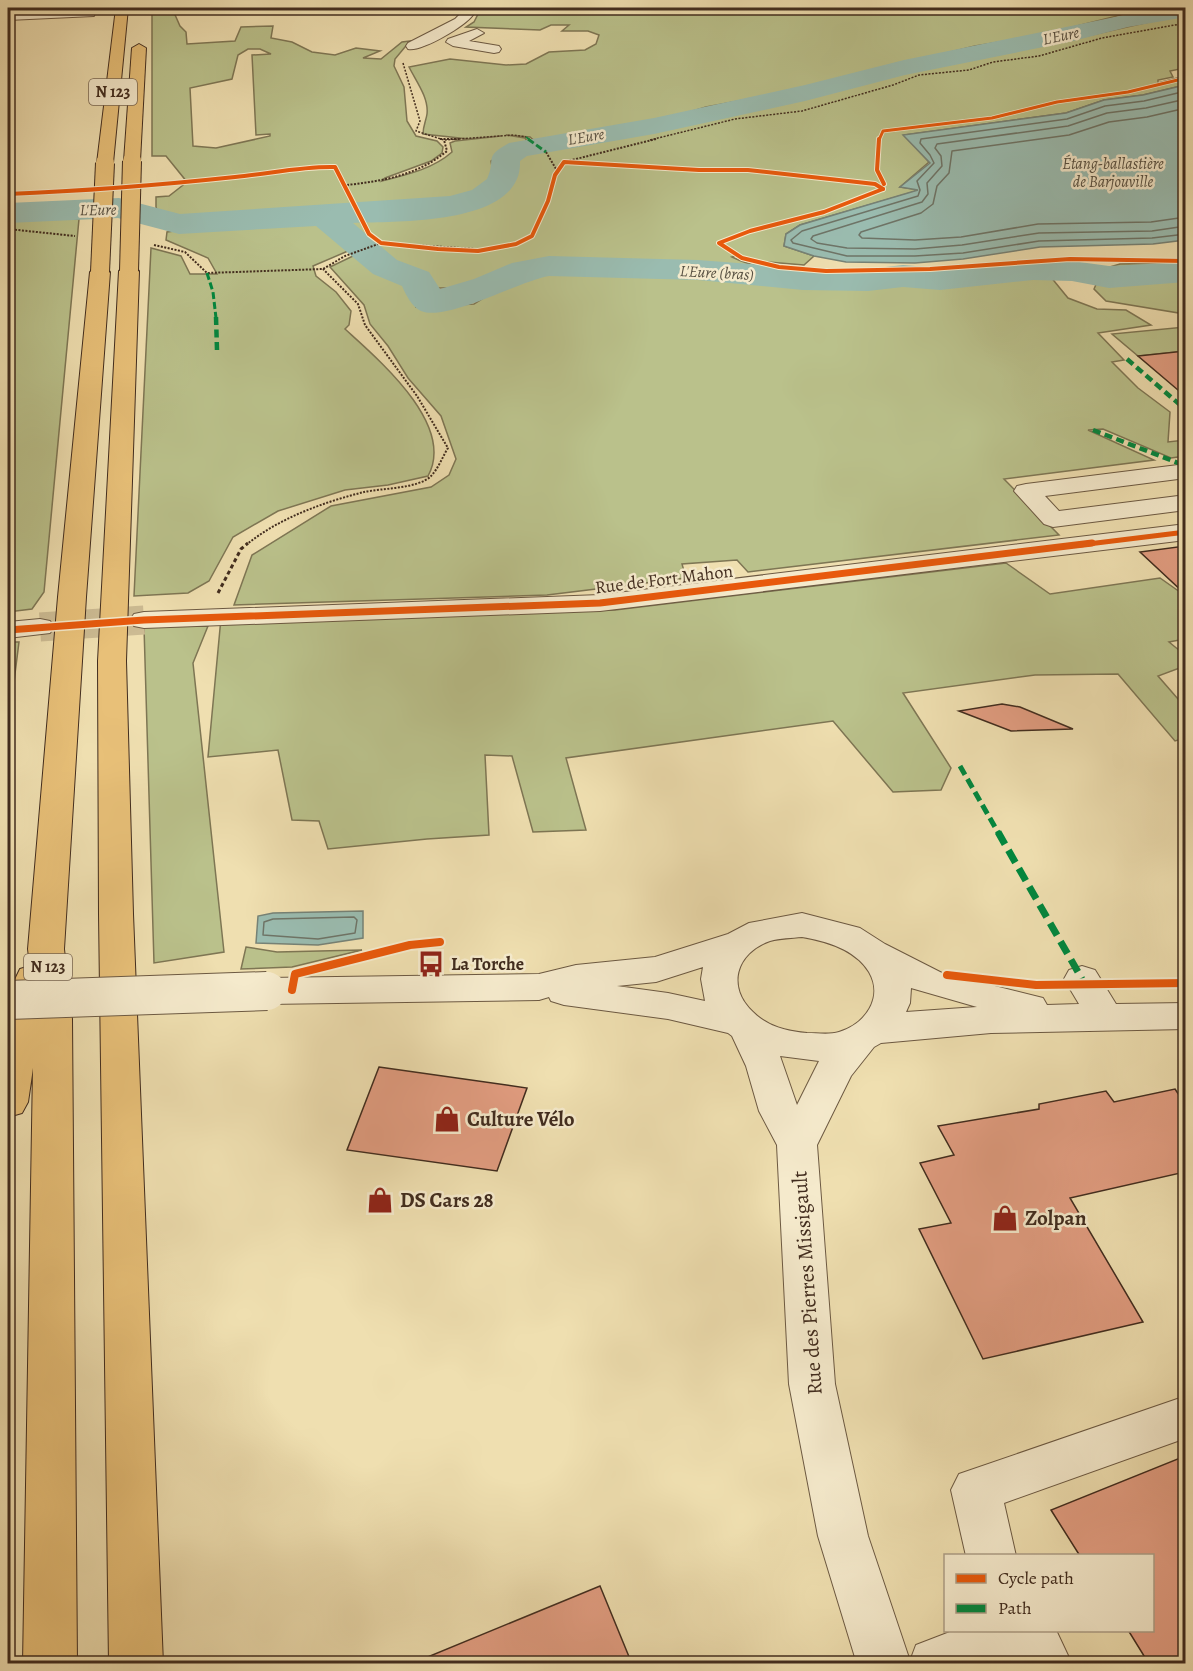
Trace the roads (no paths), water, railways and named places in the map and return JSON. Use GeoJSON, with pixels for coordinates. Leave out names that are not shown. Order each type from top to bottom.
{"type":"FeatureCollection","features":[{"type":"Feature","properties":{"kind":"main road","name":"N 123"},"geometry":{"type":"LineString","coordinates":[[136,1664],[116,914],[112,661],[126,263],[141,14]]}},
{"type":"Feature","properties":{"kind":"main road","name":"N 123"},"geometry":{"type":"LineString","coordinates":[[50,1664],[53,1019],[46,949],[69,631],[126,263],[105,163],[121,15]]}},
{"type":"Feature","properties":{"kind":"main road"},"geometry":{"type":"LineString","coordinates":[[8,1102],[15,1063],[15,1018],[46,949]]}},
{"type":"Feature","properties":{"kind":"street"},"geometry":{"type":"LineString","coordinates":[[182,10],[287,8]]}},
{"type":"Feature","properties":{"kind":"street"},"geometry":{"type":"LineString","coordinates":[[413,46],[460,22],[467,15],[464,8]]}},
{"type":"Feature","properties":{"kind":"street"},"geometry":{"type":"LineString","coordinates":[[8,16],[89,13]]}},
{"type":"Feature","properties":{"kind":"street"},"geometry":{"type":"LineString","coordinates":[[453,42],[477,33]]}},
{"type":"Feature","properties":{"kind":"street"},"geometry":{"type":"LineString","coordinates":[[427,38],[494,49]]}},
{"type":"Feature","properties":{"kind":"street"},"geometry":{"type":"LineString","coordinates":[[1185,471],[1026,491],[1053,519],[1185,502]]}},
{"type":"Feature","properties":{"kind":"street","name":"Rue de Fort Mahon"},"geometry":{"type":"LineString","coordinates":[[144,620],[600,603],[1185,532]]}},
{"type":"Feature","properties":{"kind":"street"},"geometry":{"type":"LineString","coordinates":[[8,630],[40,627]]}},
{"type":"Feature","properties":{"kind":"street"},"geometry":{"type":"LineString","coordinates":[[743,1025],[727,1008],[718,988],[720,967],[731,950],[750,936],[774,928],[802,925],[830,930],[855,940],[931,983],[1009,1003],[1092,1017]]}},
{"type":"Feature","properties":{"kind":"street"},"geometry":{"type":"LineString","coordinates":[[539,987],[576,978],[656,969],[740,943]]}},
{"type":"Feature","properties":{"kind":"street"},"geometry":{"type":"LineString","coordinates":[[8,1000],[267,991],[539,987],[668,1005],[743,1025],[767,1039],[795,1047],[825,1048],[852,1042],[867,1033],[888,1013],[894,994],[889,974],[873,952]]}},
{"type":"Feature","properties":{"kind":"street"},"geometry":{"type":"LineString","coordinates":[[1082,979],[1092,1017]]}},
{"type":"Feature","properties":{"kind":"street"},"geometry":{"type":"LineString","coordinates":[[867,1033],[918,1024],[1185,1016]]}},
{"type":"Feature","properties":{"kind":"street","name":"Rue des Pierres Missigault"},"geometry":{"type":"LineString","coordinates":[[743,1025],[765,1066],[779,1111],[797,1145],[812,1384],[843,1536],[884,1664]]}},
{"type":"Feature","properties":{"kind":"street","name":"Rue des Pierres Missigault"},"geometry":{"type":"LineString","coordinates":[[797,1145],[835,1068],[867,1033]]}},
{"type":"Feature","properties":{"kind":"street"},"geometry":{"type":"LineString","coordinates":[[991,1554],[976,1490],[1185,1417]]}},
{"type":"Feature","properties":{"kind":"street"},"geometry":{"type":"LineString","coordinates":[[934,1664],[1033,1642]]}},
{"type":"Feature","properties":{"kind":"water","name":"Étang-ballastière de Barjouville"},"geometry":{"type":"Polygon","coordinates":[[[1185,85],[1185,240],[1153,244],[1040,247],[963,259],[915,263],[846,262],[814,256],[784,246],[786,234],[800,225],[918,190],[900,187],[930,163],[903,135],[1066,113],[1104,100],[1143,95],[1185,85]]]}},
{"type":"Feature","properties":{"kind":"water"},"geometry":{"type":"Polygon","coordinates":[[[81,201],[79,219],[8,218],[8,208],[81,201]]]}},
{"type":"Feature","properties":{"kind":"water"},"geometry":{"type":"Polygon","coordinates":[[[363,911],[363,938],[318,945],[256,943],[258,916],[273,913],[363,911]]]}},
{"type":"Feature","properties":{"kind":"waterway","name":"L'Eure"},"geometry":{"type":"LineString","coordinates":[[323,215],[450,206],[492,191],[504,176],[505,157],[519,149],[654,126],[805,93],[904,68],[1073,34],[1126,20],[1186,10]]}},
{"type":"Feature","properties":{"kind":"waterway","name":"L'Eure"},"geometry":{"type":"LineString","coordinates":[[8,213],[119,208],[179,224],[323,215]]}},
{"type":"Feature","properties":{"kind":"waterway","name":"L'Eure (bras)"},"geometry":{"type":"LineString","coordinates":[[323,215],[385,267],[417,279],[425,296],[432,303],[487,287],[524,270],[549,266],[698,270],[803,279],[868,280],[903,276],[940,279],[1033,270],[1072,271],[1109,277],[1186,272]]}},
{"type":"Feature","properties":{"kind":"tunnel"},"geometry":{"type":"LineString","coordinates":[[40,627],[144,620]]}},
{"type":"Feature","properties":{"kind":"place","name":"La Torche"},"geometry":{"type":"Point","coordinates":[431,964]}},
{"type":"Feature","properties":{"kind":"place","name":"Culture Vélo"},"geometry":{"type":"Point","coordinates":[447,1119]}},
{"type":"Feature","properties":{"kind":"place","name":"DS Cars 28"},"geometry":{"type":"Point","coordinates":[380,1200]}},
{"type":"Feature","properties":{"kind":"place","name":"Zolpan"},"geometry":{"type":"Point","coordinates":[1005,1218]}}]}
